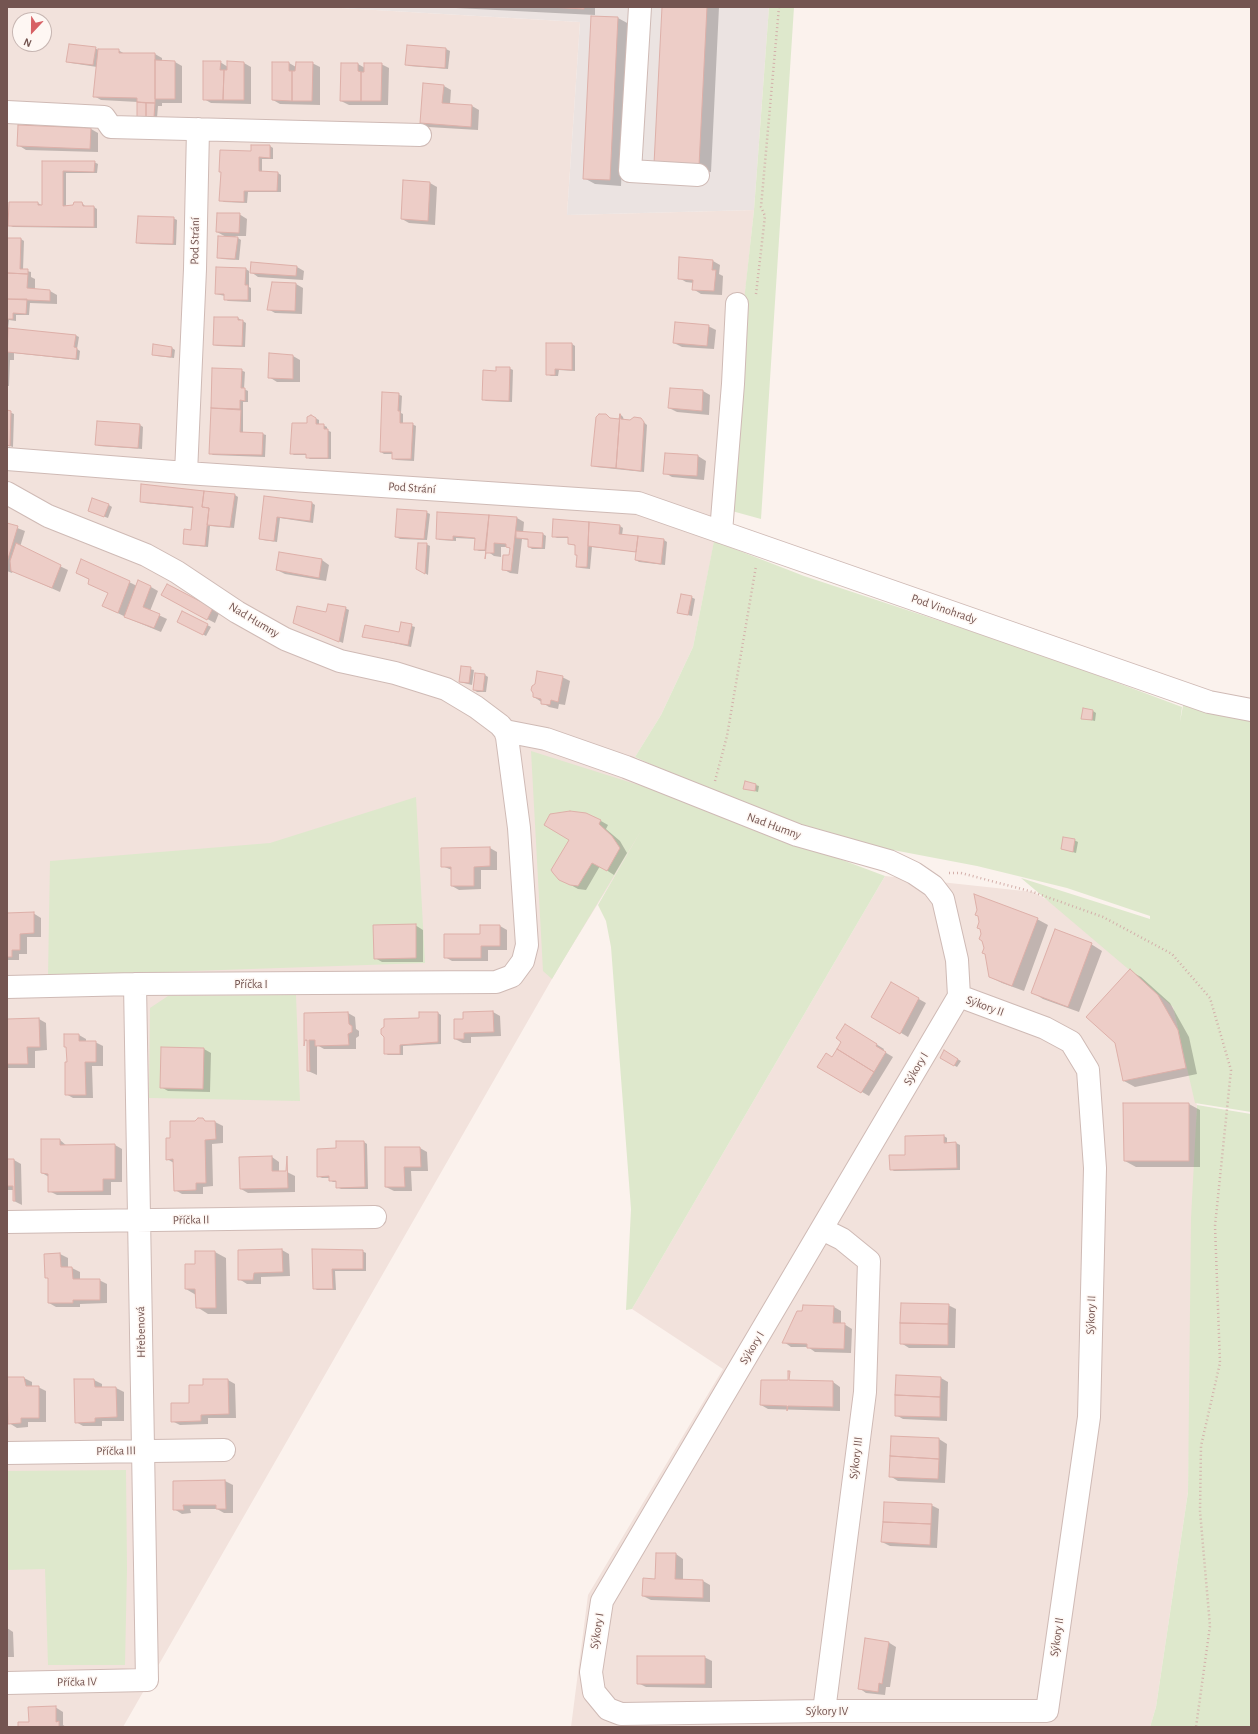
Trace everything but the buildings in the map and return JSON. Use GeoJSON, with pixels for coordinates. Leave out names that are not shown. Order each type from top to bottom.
{"type":"FeatureCollection","features":[{"type":"Feature","properties":{"kind":"street"},"geometry":{"type":"LineString","coordinates":[[640,7],[630,171],[698,175]]}},
{"type":"Feature","properties":{"kind":"street"},"geometry":{"type":"LineString","coordinates":[[7,112],[104,117],[111,127],[420,135]]}},
{"type":"Feature","properties":{"kind":"street","name":"Pod Strání"},"geometry":{"type":"LineString","coordinates":[[186,473],[195,269],[198,129]]}},
{"type":"Feature","properties":{"kind":"street"},"geometry":{"type":"LineString","coordinates":[[721,532],[742,351],[746,301]]}},
{"type":"Feature","properties":{"kind":"street","name":"Pod Strání"},"geometry":{"type":"LineString","coordinates":[[7,459],[186,473],[638,504]]}},
{"type":"Feature","properties":{"kind":"street","name":"Nad Humny"},"geometry":{"type":"LineString","coordinates":[[7,493],[48,516],[146,554],[184,576],[237,612],[267,630],[311,651],[340,661],[395,673],[446,690],[476,707],[500,724],[505,731],[546,739],[626,768],[797,835],[889,861],[914,873],[933,886],[943,899],[957,960],[959,996]]}},
{"type":"Feature","properties":{"kind":"street","name":"Pod Vinohrady"},"geometry":{"type":"LineString","coordinates":[[638,504],[760,545],[1209,702],[1251,710]]}},
{"type":"Feature","properties":{"kind":"street","name":"Příčka I"},"geometry":{"type":"LineString","coordinates":[[7,987],[135,984],[496,982],[512,976],[523,961],[527,945],[519,828],[510,751],[505,731]]}},
{"type":"Feature","properties":{"kind":"street","name":"Hřebenová"},"geometry":{"type":"LineString","coordinates":[[135,984],[147,1680]]}},
{"type":"Feature","properties":{"kind":"street","name":"Sýkory I"},"geometry":{"type":"LineString","coordinates":[[608,1709],[594,1692],[591,1672],[602,1601],[959,996]]}},
{"type":"Feature","properties":{"kind":"street","name":"Sýkory II"},"geometry":{"type":"LineString","coordinates":[[959,996],[1044,1028],[1070,1042],[1088,1070],[1096,1168],[1089,1417],[1047,1711]]}},
{"type":"Feature","properties":{"kind":"street","name":"Příčka II"},"geometry":{"type":"LineString","coordinates":[[7,1222],[375,1217]]}},
{"type":"Feature","properties":{"kind":"street","name":"Sýkory III"},"geometry":{"type":"LineString","coordinates":[[822,1229],[842,1239],[869,1261],[865,1392],[824,1711]]}},
{"type":"Feature","properties":{"kind":"street","name":"Příčka III"},"geometry":{"type":"LineString","coordinates":[[7,1453],[224,1450]]}},
{"type":"Feature","properties":{"kind":"street","name":"Příčka IV"},"geometry":{"type":"LineString","coordinates":[[7,1683],[147,1680]]}},
{"type":"Feature","properties":{"kind":"street","name":"Sýkory IV"},"geometry":{"type":"LineString","coordinates":[[608,1709],[621,1714],[824,1711],[1047,1711]]}},
{"type":"Feature","properties":{"kind":"path"},"geometry":{"type":"LineString","coordinates":[[746,301],[765,216],[761,206],[779,7]]}},
{"type":"Feature","properties":{"kind":"path"},"geometry":{"type":"LineString","coordinates":[[706,800],[717,774],[727,736],[751,590],[760,545]]}},
{"type":"Feature","properties":{"kind":"path"},"geometry":{"type":"LineString","coordinates":[[914,873],[961,873],[1033,892],[1103,917],[1172,954],[1210,998],[1231,1070],[1215,1226],[1220,1363],[1201,1446],[1200,1511],[1210,1626],[1196,1727]]}},
{"type":"Feature","properties":{"kind":"shaded area"},"geometry":{"type":"Polygon","coordinates":[[[7,7],[324,7],[580,22],[567,215],[754,210],[723,498],[693,647],[661,715],[635,757],[671,789],[657,808],[560,965],[123,1727],[7,1727],[7,7]]]}},
{"type":"Feature","properties":{"kind":"shaded area"},"geometry":{"type":"Polygon","coordinates":[[[324,7],[769,7],[754,210],[567,215],[580,22],[324,7]]]}},
{"type":"Feature","properties":{"kind":"shaded area"},"geometry":{"type":"Polygon","coordinates":[[[885,876],[1033,892],[1136,949],[1173,1007],[1197,1105],[1188,1492],[1156,1707],[1150,1727],[571,1727],[588,1595],[723,1369],[632,1309],[885,876]]]}},
{"type":"Feature","properties":{"kind":"green space"},"geometry":{"type":"Polygon","coordinates":[[[769,7],[794,7],[761,519],[721,508],[754,210],[769,7]]]}},
{"type":"Feature","properties":{"kind":"green space"},"geometry":{"type":"Polygon","coordinates":[[[714,541],[804,576],[1046,656],[1182,707],[1180,722],[1184,700],[1251,719],[1251,1112],[1195,1103],[1173,1007],[1021,878],[1150,919],[1150,916],[1067,888],[977,866],[851,842],[715,794],[635,757],[661,715],[693,647],[714,541]]]}},
{"type":"Feature","properties":{"kind":"green space"},"geometry":{"type":"Polygon","coordinates":[[[531,751],[664,793],[885,876],[632,1309],[626,1310],[631,1209],[611,947],[606,921],[598,905],[642,829],[552,979],[543,971],[531,751]]]}},
{"type":"Feature","properties":{"kind":"green space"},"geometry":{"type":"Polygon","coordinates":[[[416,797],[425,963],[48,976],[50,861],[270,843],[416,797]]]}},
{"type":"Feature","properties":{"kind":"green space"},"geometry":{"type":"Polygon","coordinates":[[[296,995],[300,1101],[149,1098],[150,1008],[168,996],[296,995]]]}},
{"type":"Feature","properties":{"kind":"green space"},"geometry":{"type":"Polygon","coordinates":[[[1197,1105],[1251,1114],[1251,1727],[1150,1727],[1156,1707],[1188,1492],[1191,1218],[1197,1105]]]}},
{"type":"Feature","properties":{"kind":"green space"},"geometry":{"type":"Polygon","coordinates":[[[126,1470],[127,1569],[125,1665],[48,1665],[45,1569],[7,1570],[7,1471],[126,1470]]]}}]}
